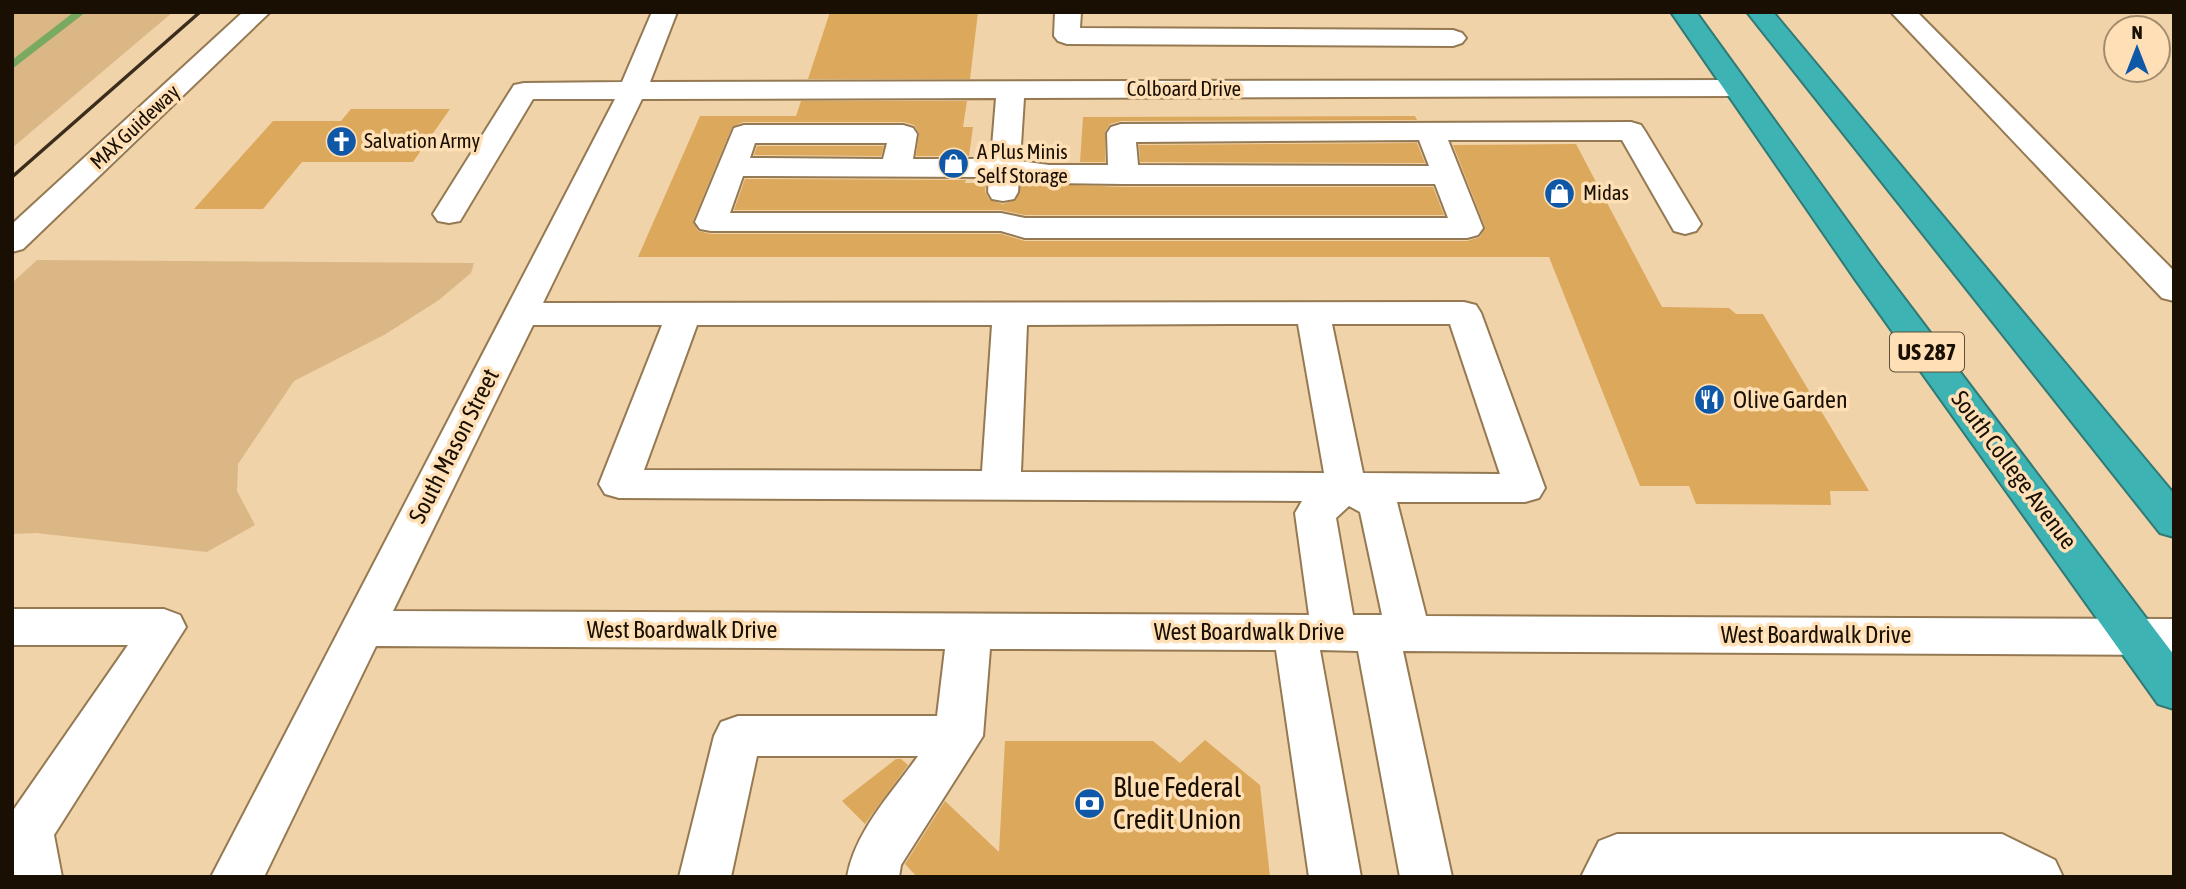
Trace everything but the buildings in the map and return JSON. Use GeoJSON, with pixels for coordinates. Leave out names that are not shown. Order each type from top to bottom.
{"type":"FeatureCollection","features":[{"type":"Feature","properties":{"kind":"highway","name":"South College Avenue"},"geometry":{"type":"LineString","coordinates":[[1683,12],[1735,88],[2154,637],[2174,690]]}},
{"type":"Feature","properties":{"kind":"highway"},"geometry":{"type":"LineString","coordinates":[[1759,12],[2174,522]]}},
{"type":"Feature","properties":{"kind":"street","name":"MAX Guideway"},"geometry":{"type":"LineString","coordinates":[[12,242],[258,12]]}},
{"type":"Feature","properties":{"kind":"street","name":"South Mason Street"},"geometry":{"type":"LineString","coordinates":[[237,877],[633,90],[665,12]]}},
{"type":"Feature","properties":{"kind":"street"},"geometry":{"type":"LineString","coordinates":[[1068,12],[1067,36],[1161,25],[1453,38]]}},
{"type":"Feature","properties":{"kind":"street"},"geometry":{"type":"LineString","coordinates":[[1456,12],[1453,38],[1463,88],[1496,132]]}},
{"type":"Feature","properties":{"kind":"street"},"geometry":{"type":"LineString","coordinates":[[1903,12],[2174,291]]}},
{"type":"Feature","properties":{"kind":"street","name":"Colboard Drive"},"geometry":{"type":"LineString","coordinates":[[449,214],[524,91],[1735,88]]}},
{"type":"Feature","properties":{"kind":"street"},"geometry":{"type":"LineString","coordinates":[[1001,222],[1011,89]]}},
{"type":"Feature","properties":{"kind":"street"},"geometry":{"type":"LineString","coordinates":[[1124,175],[1121,133],[1630,131],[1685,224]]}},
{"type":"Feature","properties":{"kind":"street"},"geometry":{"type":"LineString","coordinates":[[1432,133],[1448,175],[1467,228],[1025,228],[1001,222],[712,222],[732,167],[1005,168],[1049,174],[1124,175],[1448,175]]}},
{"type":"Feature","properties":{"kind":"street"},"geometry":{"type":"LineString","coordinates":[[521,314],[684,313],[1464,313],[1525,488],[620,484],[684,313]]}},
{"type":"Feature","properties":{"kind":"street"},"geometry":{"type":"LineString","coordinates":[[1001,486],[1010,313]]}},
{"type":"Feature","properties":{"kind":"street"},"geometry":{"type":"LineString","coordinates":[[1313,313],[1346,487]]}},
{"type":"Feature","properties":{"kind":"street"},"geometry":{"type":"LineString","coordinates":[[1346,487],[1315,513],[1354,633],[1426,877]]}},
{"type":"Feature","properties":{"kind":"street"},"geometry":{"type":"LineString","coordinates":[[1335,877],[1354,633],[1378,504],[1346,487]]}},
{"type":"Feature","properties":{"kind":"street"},"geometry":{"type":"LineString","coordinates":[[12,627],[164,627],[25,849]]}},
{"type":"Feature","properties":{"kind":"street","name":"West Boardwalk Drive"},"geometry":{"type":"LineString","coordinates":[[364,628],[2154,637]]}},
{"type":"Feature","properties":{"kind":"street"},"geometry":{"type":"LineString","coordinates":[[873,877],[876,858],[959,736],[968,631]]}},
{"type":"Feature","properties":{"kind":"street"},"geometry":{"type":"LineString","coordinates":[[705,877],[738,736],[959,736]]}},
{"type":"Feature","properties":{"kind":"street"},"geometry":{"type":"LineString","coordinates":[[1607,877],[1617,858],[2002,858],[2037,877]]}},
{"type":"Feature","properties":{"kind":"shaded area"},"geometry":{"type":"Polygon","coordinates":[[[12,12],[173,12],[12,148],[12,12]]]}},
{"type":"Feature","properties":{"kind":"shaded area"},"geometry":{"type":"Polygon","coordinates":[[[37,260],[474,263],[471,273],[439,300],[384,335],[294,381],[238,464],[237,491],[255,525],[207,552],[36,533],[12,534],[12,283],[37,260]]]}},
{"type":"Feature","properties":{"kind":"waterway"},"geometry":{"type":"LineString","coordinates":[[12,66],[81,12]]}},
{"type":"Feature","properties":{"kind":"railway"},"geometry":{"type":"LineString","coordinates":[[12,177],[200,12]]}},
{"type":"Feature","properties":{"kind":"place","name":"Salvation Army"},"geometry":{"type":"Point","coordinates":[341,141]}},
{"type":"Feature","properties":{"kind":"place","name":"A Plus Minis Self Storage"},"geometry":{"type":"Point","coordinates":[954,164]}},
{"type":"Feature","properties":{"kind":"place","name":"Midas"},"geometry":{"type":"Point","coordinates":[1560,193]}},
{"type":"Feature","properties":{"kind":"place","name":"Olive Garden"},"geometry":{"type":"Point","coordinates":[1710,400]}},
{"type":"Feature","properties":{"kind":"place","name":"Blue Federal Credit Union"},"geometry":{"type":"Point","coordinates":[1090,803]}}]}
